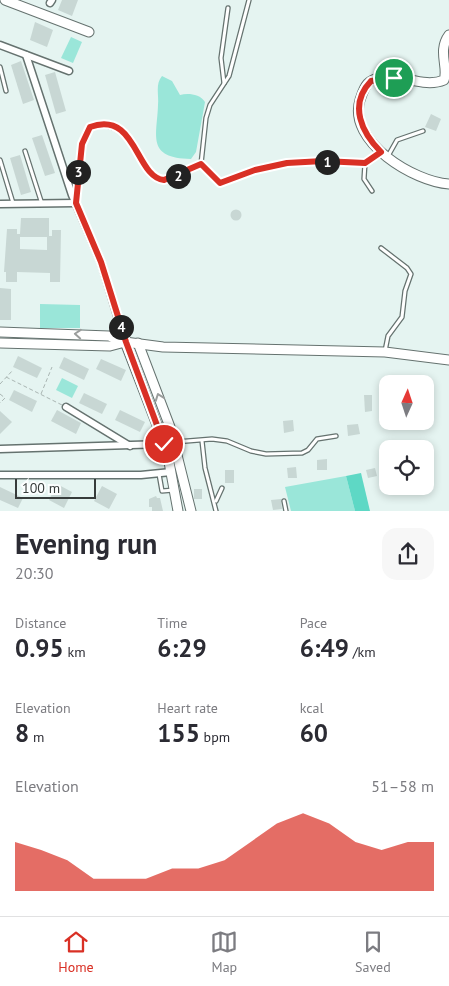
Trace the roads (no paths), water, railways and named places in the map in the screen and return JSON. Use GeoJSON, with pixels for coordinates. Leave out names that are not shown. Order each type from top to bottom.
{"type":"FeatureCollection","features":[{"type":"Feature","properties":{"kind":"street"},"geometry":{"type":"LineString","coordinates":[[6,0],[89,32]]}},
{"type":"Feature","properties":{"kind":"street"},"geometry":{"type":"LineString","coordinates":[[449,35],[444,44],[447,74],[444,80],[430,83],[384,78],[371,81],[363,91],[358,110],[361,124],[367,136],[384,155],[410,173],[449,184]]}},
{"type":"Feature","properties":{"kind":"street"},"geometry":{"type":"LineString","coordinates":[[0,45],[69,71]]}},
{"type":"Feature","properties":{"kind":"street"},"geometry":{"type":"LineString","coordinates":[[26,55],[57,154],[101,262],[126,342],[164,444],[178,511]]}},
{"type":"Feature","properties":{"kind":"street"},"geometry":{"type":"LineString","coordinates":[[0,204],[76,203]]}},
{"type":"Feature","properties":{"kind":"street"},"geometry":{"type":"LineString","coordinates":[[0,332],[109,336],[126,342],[163,348],[385,352],[449,360]]}},
{"type":"Feature","properties":{"kind":"street"},"geometry":{"type":"LineString","coordinates":[[0,343],[110,346],[126,342]]}},
{"type":"Feature","properties":{"kind":"street"},"geometry":{"type":"LineString","coordinates":[[138,343],[175,442],[191,511]]}},
{"type":"Feature","properties":{"kind":"street"},"geometry":{"type":"LineString","coordinates":[[66,407],[130,446]]}},
{"type":"Feature","properties":{"kind":"street"},"geometry":{"type":"LineString","coordinates":[[0,448],[164,444]]}},
{"type":"Feature","properties":{"kind":"street"},"geometry":{"type":"LineString","coordinates":[[0,475],[159,474],[171,472]]}},
{"type":"Feature","properties":{"kind":"lane"},"geometry":{"type":"LineString","coordinates":[[201,164],[206,118],[210,105],[225,84],[233,64],[249,0]]}},
{"type":"Feature","properties":{"kind":"lane"},"geometry":{"type":"LineString","coordinates":[[225,84],[220,58],[228,8]]}},
{"type":"Feature","properties":{"kind":"lane"},"geometry":{"type":"LineString","coordinates":[[0,67],[6,91]]}},
{"type":"Feature","properties":{"kind":"lane"},"geometry":{"type":"LineString","coordinates":[[76,203],[82,144],[86,132],[90,127],[96,125],[113,128],[128,136],[148,169],[158,180],[171,179],[201,164]]}},
{"type":"Feature","properties":{"kind":"lane"},"geometry":{"type":"LineString","coordinates":[[201,164],[220,183],[255,170],[287,163],[323,161],[365,163],[384,155],[397,140],[423,131]]}},
{"type":"Feature","properties":{"kind":"lane"},"geometry":{"type":"LineString","coordinates":[[25,151],[42,204]]}},
{"type":"Feature","properties":{"kind":"lane"},"geometry":{"type":"LineString","coordinates":[[0,160],[13,204]]}},
{"type":"Feature","properties":{"kind":"lane"},"geometry":{"type":"LineString","coordinates":[[365,163],[364,179],[372,191]]}},
{"type":"Feature","properties":{"kind":"lane"},"geometry":{"type":"LineString","coordinates":[[381,248],[407,268],[411,274],[405,291],[402,317],[388,336],[385,352]]}},
{"type":"Feature","properties":{"kind":"lane"},"geometry":{"type":"LineString","coordinates":[[175,442],[227,441],[251,451],[266,454],[302,453],[308,450],[317,439],[336,436]]}},
{"type":"Feature","properties":{"kind":"lane"},"geometry":{"type":"LineString","coordinates":[[202,441],[205,468],[216,511]]}},
{"type":"Feature","properties":{"kind":"lane"},"geometry":{"type":"LineString","coordinates":[[159,474],[162,491],[174,490]]}},
{"type":"Feature","properties":{"kind":"lane"},"geometry":{"type":"LineString","coordinates":[[215,502],[222,488]]}},
{"type":"Feature","properties":{"kind":"lane"},"geometry":{"type":"LineString","coordinates":[[284,501],[286,511]]}}]}
